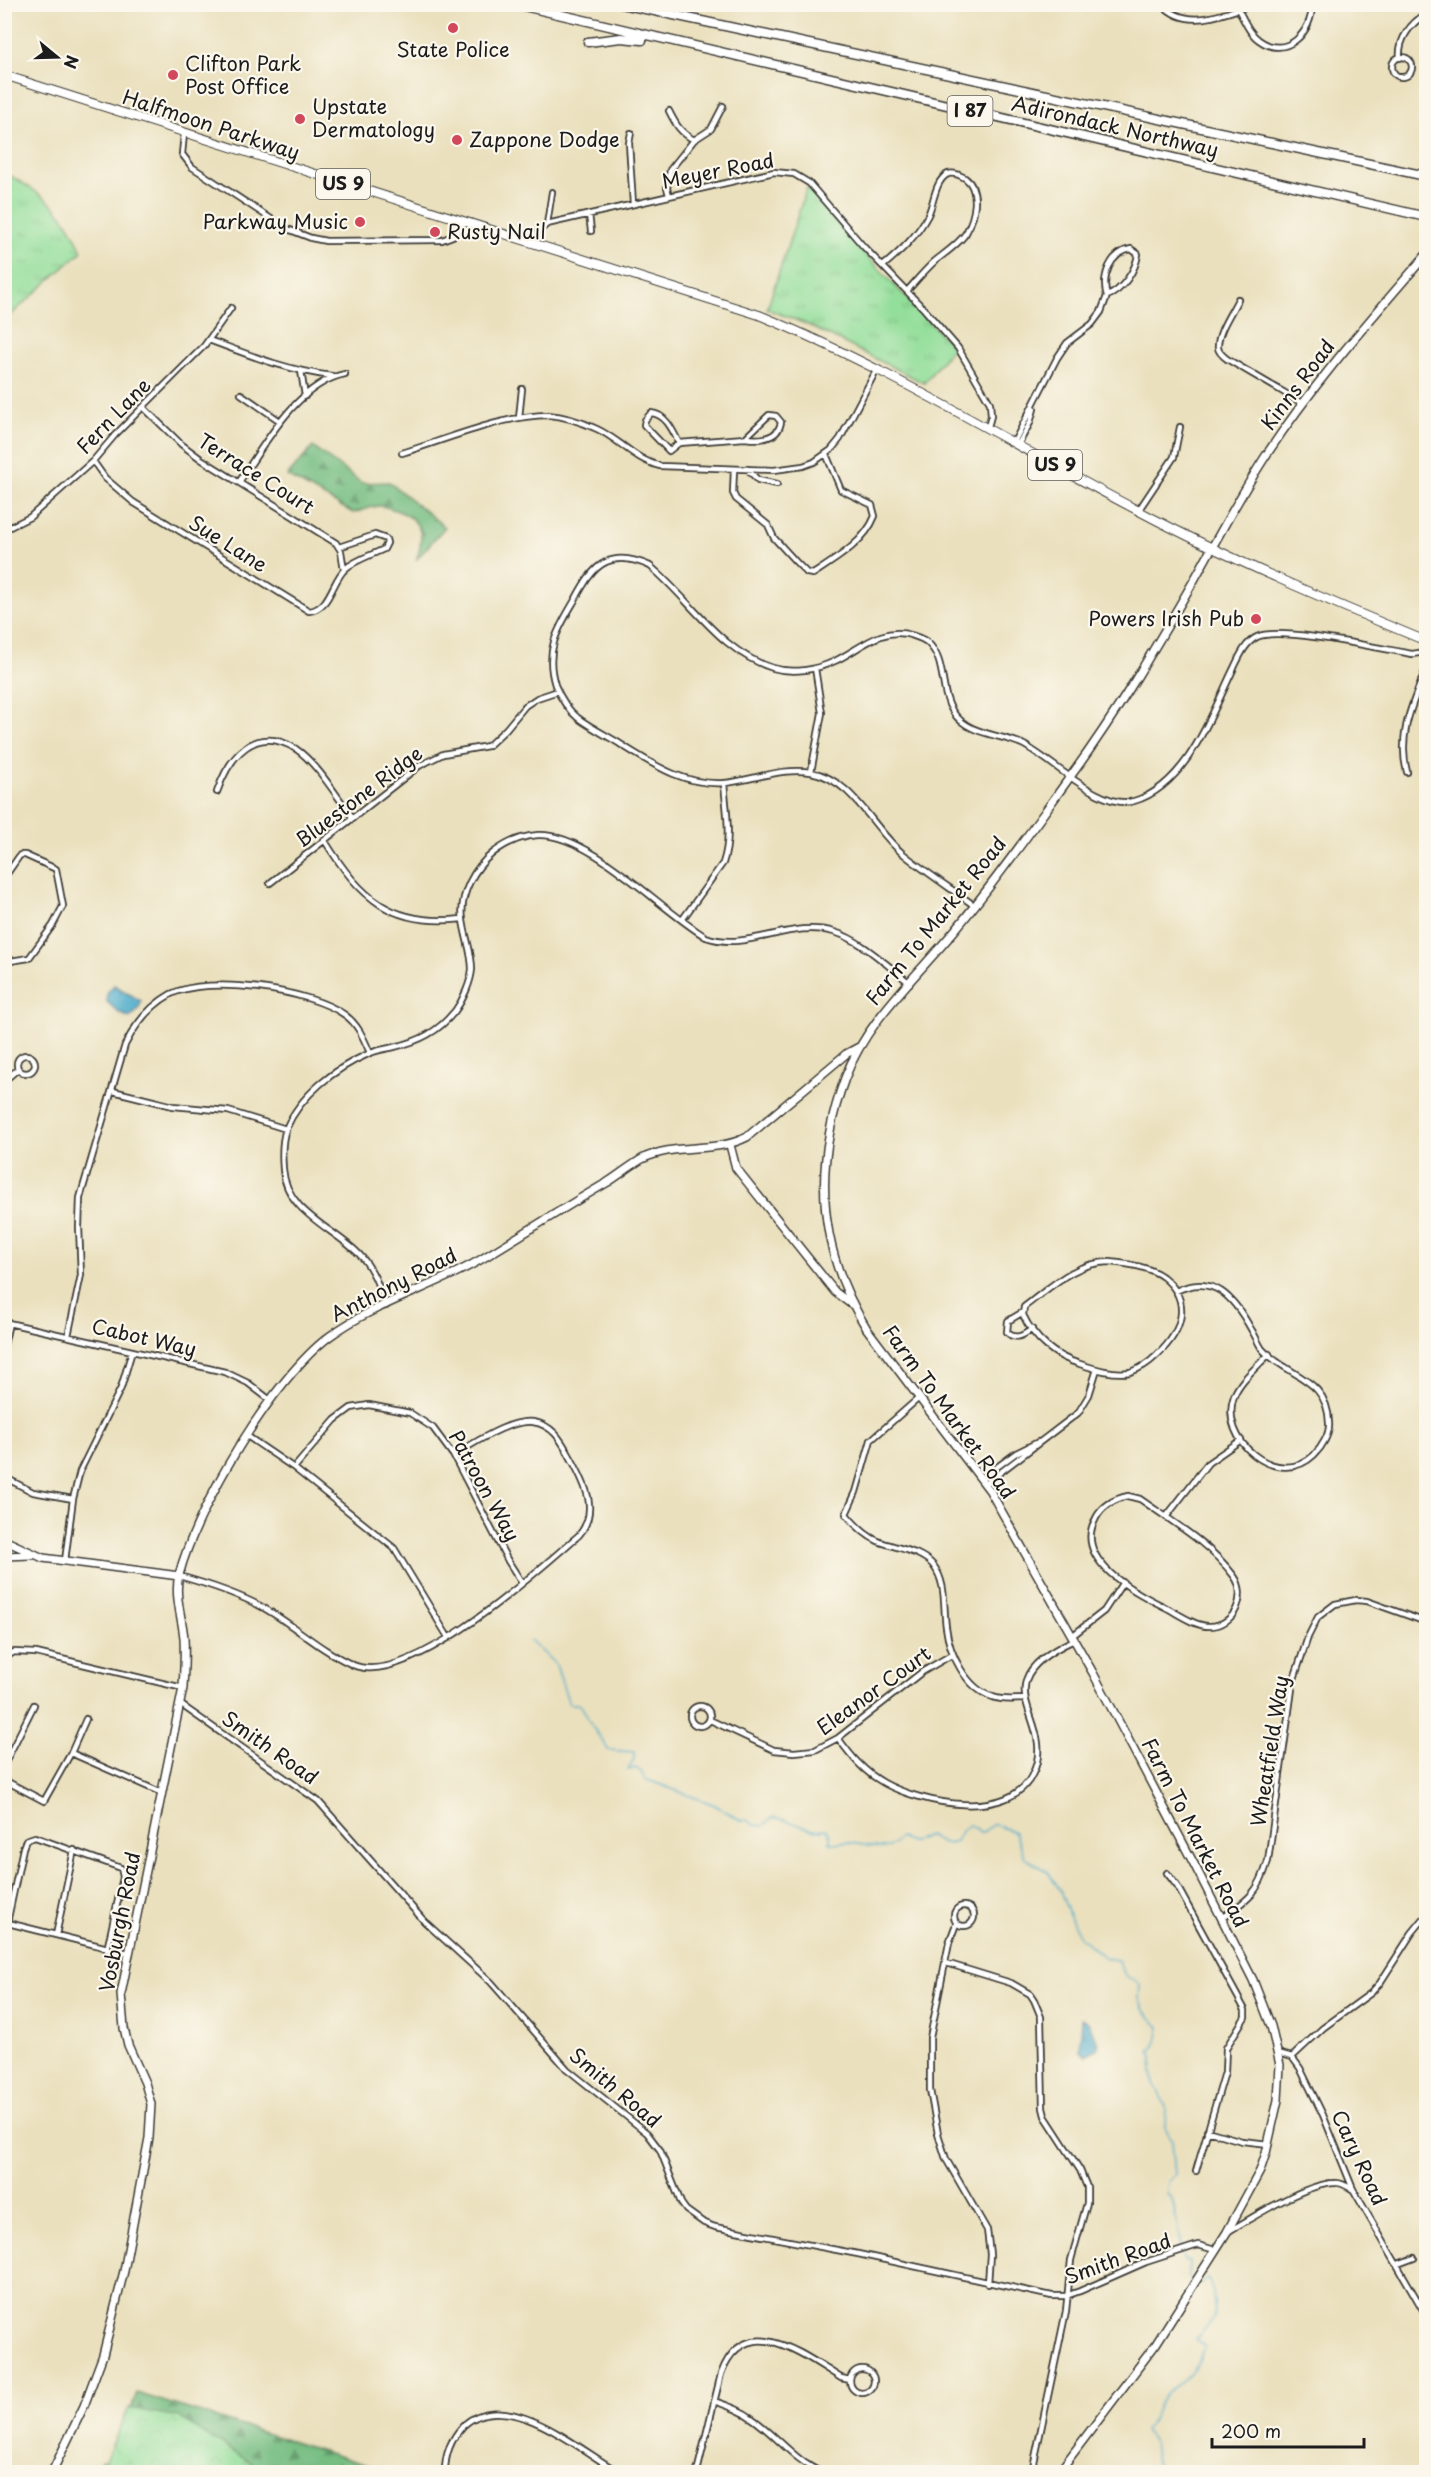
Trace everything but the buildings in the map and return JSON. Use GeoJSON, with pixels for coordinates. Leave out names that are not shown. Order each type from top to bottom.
{"type":"FeatureCollection","features":[{"type":"Feature","properties":{"kind":"highway","name":"Adirondack Northway"},"geometry":{"type":"LineString","coordinates":[[515,4],[699,49],[1426,217]]}},
{"type":"Feature","properties":{"kind":"highway","name":"Adirondack Northway"},"geometry":{"type":"LineString","coordinates":[[622,4],[1426,176]]}},
{"type":"Feature","properties":{"kind":"highway"},"geometry":{"type":"LineString","coordinates":[[588,42],[632,38],[699,49]]}},
{"type":"Feature","properties":{"kind":"main road","name":"Halfmoon Parkway"},"geometry":{"type":"LineString","coordinates":[[4,75],[759,315],[877,369]]}},
{"type":"Feature","properties":{"kind":"main road","name":"US 9"},"geometry":{"type":"LineString","coordinates":[[877,369],[988,427],[1138,511],[1319,598],[1426,641]]}},
{"type":"Feature","properties":{"kind":"street"},"geometry":{"type":"LineString","coordinates":[[1162,4],[1177,15],[1191,19],[1206,19],[1254,4]]}},
{"type":"Feature","properties":{"kind":"street"},"geometry":{"type":"LineString","coordinates":[[1238,9],[1257,39],[1276,46],[1291,44],[1303,35],[1310,20],[1312,4]]}},
{"type":"Feature","properties":{"kind":"street"},"geometry":{"type":"LineString","coordinates":[[1400,58],[1399,50],[1407,32],[1413,23],[1426,14]]}},
{"type":"Feature","properties":{"kind":"street"},"geometry":{"type":"LineString","coordinates":[[1400,58],[1412,64],[1410,72],[1404,77],[1398,76],[1393,70],[1393,63],[1400,58]]}},
{"type":"Feature","properties":{"kind":"street"},"geometry":{"type":"LineString","coordinates":[[669,195],[667,188],[670,170],[694,140],[711,129],[723,106]]}},
{"type":"Feature","properties":{"kind":"street"},"geometry":{"type":"LineString","coordinates":[[669,111],[682,134],[694,140]]}},
{"type":"Feature","properties":{"kind":"street"},"geometry":{"type":"LineString","coordinates":[[632,133],[629,152],[633,204]]}},
{"type":"Feature","properties":{"kind":"street"},"geometry":{"type":"LineString","coordinates":[[184,134],[182,154],[192,167],[283,227],[311,238],[326,241],[442,240],[455,234],[463,222]]}},
{"type":"Feature","properties":{"kind":"street","name":"Meyer Road"},"geometry":{"type":"LineString","coordinates":[[547,224],[774,172],[794,174],[809,183],[958,348],[990,403],[991,416],[988,427]]}},
{"type":"Feature","properties":{"kind":"street"},"geometry":{"type":"LineString","coordinates":[[883,266],[903,250],[918,231],[929,213],[941,180],[954,173],[973,186],[976,198],[966,234],[907,291]]}},
{"type":"Feature","properties":{"kind":"street"},"geometry":{"type":"LineString","coordinates":[[532,244],[538,232],[547,224],[552,192]]}},
{"type":"Feature","properties":{"kind":"street"},"geometry":{"type":"LineString","coordinates":[[589,214],[591,231]]}},
{"type":"Feature","properties":{"kind":"street"},"geometry":{"type":"LineString","coordinates":[[1016,443],[1030,423],[1047,374],[1057,358],[1067,343],[1092,324],[1101,312],[1107,296],[1105,285],[1109,265],[1126,250],[1135,250],[1138,254],[1136,265],[1117,290],[1107,296]]}},
{"type":"Feature","properties":{"kind":"street","name":"Kinns Road"},"geometry":{"type":"LineString","coordinates":[[1212,547],[1265,457],[1302,403],[1332,363],[1426,255]]}},
{"type":"Feature","properties":{"kind":"street"},"geometry":{"type":"LineString","coordinates":[[1238,298],[1223,330],[1218,348],[1220,352],[1227,359],[1302,403]]}},
{"type":"Feature","properties":{"kind":"street","name":"Fern Lane"},"geometry":{"type":"LineString","coordinates":[[4,530],[30,517],[93,461],[209,340],[231,308]]}},
{"type":"Feature","properties":{"kind":"street"},"geometry":{"type":"LineString","coordinates":[[209,340],[301,371],[332,376],[345,374]]}},
{"type":"Feature","properties":{"kind":"street"},"geometry":{"type":"LineString","coordinates":[[402,453],[519,418],[550,415],[599,430],[652,464],[774,470],[803,466],[826,454],[840,439],[877,369]]}},
{"type":"Feature","properties":{"kind":"street"},"geometry":{"type":"LineString","coordinates":[[301,371],[305,396]]}},
{"type":"Feature","properties":{"kind":"street"},"geometry":{"type":"LineString","coordinates":[[239,482],[280,422],[305,396],[332,376]]}},
{"type":"Feature","properties":{"kind":"street"},"geometry":{"type":"LineString","coordinates":[[519,418],[522,389]]}},
{"type":"Feature","properties":{"kind":"street"},"geometry":{"type":"LineString","coordinates":[[241,394],[280,422]]}},
{"type":"Feature","properties":{"kind":"street","name":"Terrace Court"},"geometry":{"type":"LineString","coordinates":[[143,407],[181,444],[330,538],[339,547]]}},
{"type":"Feature","properties":{"kind":"street"},"geometry":{"type":"LineString","coordinates":[[679,443],[662,417],[657,413],[648,416],[644,425],[669,451],[679,443],[745,438],[757,440],[774,435],[779,430],[781,422],[776,416],[769,416],[745,438]]}},
{"type":"Feature","properties":{"kind":"street"},"geometry":{"type":"LineString","coordinates":[[1138,511],[1173,460],[1180,427]]}},
{"type":"Feature","properties":{"kind":"street"},"geometry":{"type":"LineString","coordinates":[[734,469],[733,493],[736,500],[768,525],[774,538],[796,562],[808,574],[813,574],[858,541],[875,516],[872,505],[841,490],[826,454]]}},
{"type":"Feature","properties":{"kind":"street","name":"Sue Lane"},"geometry":{"type":"LineString","coordinates":[[93,461],[105,478],[133,502],[305,609],[313,611],[323,605],[344,570]]}},
{"type":"Feature","properties":{"kind":"street"},"geometry":{"type":"LineString","coordinates":[[747,469],[758,480],[777,484]]}},
{"type":"Feature","properties":{"kind":"street"},"geometry":{"type":"LineString","coordinates":[[375,535],[386,539],[384,549],[344,570],[339,547],[375,535]]}},
{"type":"Feature","properties":{"kind":"street","name":"Farm To Market Road"},"geometry":{"type":"LineString","coordinates":[[1059,2472],[1156,2344],[1227,2232],[1260,2171],[1269,2144],[1278,2100],[1280,2065],[1278,2053],[1264,2006],[1221,1918],[1073,1638],[983,1481],[867,1329],[851,1304],[830,1240],[823,1177],[832,1118],[846,1075],[859,1047],[880,1018],[975,906],[1070,777],[1133,683],[1212,547]]}},
{"type":"Feature","properties":{"kind":"street"},"geometry":{"type":"LineString","coordinates":[[975,906],[900,850],[858,801],[841,786],[812,772],[786,772],[724,783],[708,783],[682,778],[662,770],[581,720],[572,712],[558,691],[549,663],[558,630],[591,575],[606,562],[616,559],[633,560],[650,566],[739,654],[772,668],[786,671],[815,668],[835,661],[882,635],[902,632],[920,638],[929,643],[938,657],[952,711],[960,718],[985,734],[1023,745],[1103,796],[1122,802],[1133,801],[1164,783],[1189,756],[1202,736],[1240,655],[1258,636],[1295,635],[1412,654],[1426,652]]}},
{"type":"Feature","properties":{"kind":"street"},"geometry":{"type":"LineString","coordinates":[[812,772],[822,713],[815,668]]}},
{"type":"Feature","properties":{"kind":"street"},"geometry":{"type":"LineString","coordinates":[[1407,772],[1402,746],[1407,719],[1426,669]]}},
{"type":"Feature","properties":{"kind":"street","name":"Bluestone Ridge"},"geometry":{"type":"LineString","coordinates":[[270,883],[431,759],[488,746],[525,706],[537,698],[558,691]]}},
{"type":"Feature","properties":{"kind":"street"},"geometry":{"type":"LineString","coordinates":[[218,792],[228,764],[237,754],[250,745],[270,741],[297,750],[321,776],[352,818]]}},
{"type":"Feature","properties":{"kind":"street"},"geometry":{"type":"LineString","coordinates":[[682,920],[723,863],[726,854],[728,841],[724,783]]}},
{"type":"Feature","properties":{"kind":"street"},"geometry":{"type":"LineString","coordinates":[[386,1305],[372,1272],[359,1255],[306,1212],[287,1188],[283,1151],[286,1129],[302,1103],[341,1069],[369,1053],[426,1037],[439,1028],[457,1008],[472,970],[462,919],[469,883],[487,857],[514,840],[538,835],[563,838],[586,848],[706,937],[725,941],[811,929],[831,931],[853,940],[910,983]]}},
{"type":"Feature","properties":{"kind":"street"},"geometry":{"type":"LineString","coordinates":[[325,842],[338,863],[360,888],[389,910],[419,920],[462,919]]}},
{"type":"Feature","properties":{"kind":"street"},"geometry":{"type":"LineString","coordinates":[[4,878],[20,855],[53,866],[58,872],[58,888],[63,906],[29,958],[4,962]]}},
{"type":"Feature","properties":{"kind":"street"},"geometry":{"type":"LineString","coordinates":[[68,1336],[81,1275],[79,1227],[81,1198],[118,1065],[133,1029],[152,1008],[170,995],[197,987],[231,984],[282,993],[335,1008],[356,1026],[369,1053]]}},
{"type":"Feature","properties":{"kind":"street","name":"Anthony Road"},"geometry":{"type":"LineString","coordinates":[[179,1576],[201,1518],[247,1436],[270,1400],[313,1351],[331,1336],[386,1305],[477,1262],[643,1159],[680,1148],[729,1145],[747,1137],[846,1054],[859,1047]]}},
{"type":"Feature","properties":{"kind":"street"},"geometry":{"type":"LineString","coordinates":[[4,1081],[18,1069],[18,1060],[21,1056],[30,1056],[34,1060],[34,1068],[31,1072],[26,1073],[18,1069]]}},
{"type":"Feature","properties":{"kind":"street"},"geometry":{"type":"LineString","coordinates":[[112,1090],[162,1104],[228,1112],[286,1129]]}},
{"type":"Feature","properties":{"kind":"street"},"geometry":{"type":"LineString","coordinates":[[729,1145],[736,1168],[839,1297],[851,1304]]}},
{"type":"Feature","properties":{"kind":"street"},"geometry":{"type":"LineString","coordinates":[[1023,1312],[1032,1329],[1058,1356],[1097,1369],[1131,1371],[1150,1361],[1168,1345],[1178,1331],[1181,1314],[1176,1291],[1154,1271],[1124,1264],[1100,1262],[1074,1270],[1024,1307],[1023,1312],[1008,1321],[1007,1332],[1016,1337],[1032,1329]]}},
{"type":"Feature","properties":{"kind":"street"},"geometry":{"type":"LineString","coordinates":[[1176,1291],[1190,1286],[1203,1285],[1224,1293],[1233,1300],[1262,1348],[1319,1390],[1326,1401],[1330,1428],[1314,1456],[1300,1464],[1283,1466],[1256,1459],[1241,1440],[1232,1422],[1233,1398],[1237,1390],[1269,1354]]}},
{"type":"Feature","properties":{"kind":"street"},"geometry":{"type":"LineString","coordinates":[[4,1345],[7,1323]]}},
{"type":"Feature","properties":{"kind":"street","name":"Cabot Way"},"geometry":{"type":"LineString","coordinates":[[7,1323],[235,1376],[270,1400]]}},
{"type":"Feature","properties":{"kind":"street"},"geometry":{"type":"LineString","coordinates":[[65,1561],[73,1499],[80,1471],[117,1395],[132,1351]]}},
{"type":"Feature","properties":{"kind":"street"},"geometry":{"type":"LineString","coordinates":[[983,1481],[1078,1413],[1089,1395],[1097,1369]]}},
{"type":"Feature","properties":{"kind":"street"},"geometry":{"type":"LineString","coordinates":[[920,1398],[871,1440],[856,1492],[846,1513],[872,1538],[918,1555],[932,1565],[943,1585],[946,1628],[953,1654],[966,1676],[985,1694],[1002,1699],[1025,1699]]}},
{"type":"Feature","properties":{"kind":"street","name":"Patroon Way"},"geometry":{"type":"LineString","coordinates":[[294,1468],[335,1420],[357,1406],[369,1405],[410,1413],[433,1428],[453,1455],[503,1552],[522,1583]]}},
{"type":"Feature","properties":{"kind":"street"},"geometry":{"type":"LineString","coordinates":[[4,1556],[34,1555],[179,1576],[244,1598],[266,1609],[351,1664],[373,1670],[393,1666],[472,1623],[584,1530],[589,1512],[588,1488],[557,1434],[550,1428],[533,1422],[508,1426],[453,1455]]}},
{"type":"Feature","properties":{"kind":"street"},"geometry":{"type":"LineString","coordinates":[[247,1436],[294,1468],[394,1548],[448,1637]]}},
{"type":"Feature","properties":{"kind":"street"},"geometry":{"type":"LineString","coordinates":[[1166,1517],[1208,1463],[1241,1440]]}},
{"type":"Feature","properties":{"kind":"street"},"geometry":{"type":"LineString","coordinates":[[4,1478],[33,1492],[73,1499]]}},
{"type":"Feature","properties":{"kind":"street"},"geometry":{"type":"LineString","coordinates":[[1128,1496],[1140,1499],[1215,1553],[1239,1584],[1241,1597],[1231,1618],[1222,1624],[1209,1627],[1158,1604],[1123,1582],[1101,1563],[1091,1547],[1089,1534],[1100,1510],[1118,1498],[1128,1496]]}},
{"type":"Feature","properties":{"kind":"street"},"geometry":{"type":"LineString","coordinates":[[4,1540],[34,1555]]}},
{"type":"Feature","properties":{"kind":"street","name":"Vosburgh Road"},"geometry":{"type":"LineString","coordinates":[[52,2472],[84,2406],[103,2355],[124,2271],[149,2138],[151,2104],[123,2028],[121,1994],[183,1688],[185,1653],[177,1588],[179,1576]]}},
{"type":"Feature","properties":{"kind":"street"},"geometry":{"type":"LineString","coordinates":[[838,1738],[859,1764],[888,1785],[951,1804],[968,1806],[992,1802],[1022,1788],[1036,1767],[1037,1743],[1025,1699],[1026,1683],[1037,1663],[1073,1638],[1104,1611],[1123,1582]]}},
{"type":"Feature","properties":{"kind":"street","name":"Wheatfield Way"},"geometry":{"type":"LineString","coordinates":[[1221,1918],[1244,1903],[1263,1880],[1268,1861],[1293,1682],[1308,1637],[1318,1617],[1335,1604],[1356,1600],[1367,1601],[1426,1622]]}},
{"type":"Feature","properties":{"kind":"street"},"geometry":{"type":"LineString","coordinates":[[4,1658],[14,1652],[36,1653],[183,1688]]}},
{"type":"Feature","properties":{"kind":"street","name":"Eleanor Court"},"geometry":{"type":"LineString","coordinates":[[710,1719],[767,1748],[785,1752],[815,1750],[838,1738],[922,1672],[953,1654]]}},
{"type":"Feature","properties":{"kind":"street","name":"Smith Road"},"geometry":{"type":"LineString","coordinates":[[180,1704],[318,1801],[425,1922],[491,1982],[567,2069],[647,2133],[660,2150],[681,2203],[686,2210],[704,2223],[742,2234],[858,2254],[1039,2295],[1066,2295],[1146,2262],[1198,2245],[1215,2250]]}},
{"type":"Feature","properties":{"kind":"street"},"geometry":{"type":"LineString","coordinates":[[4,1765],[34,1705]]}},
{"type":"Feature","properties":{"kind":"street","name":"Eleanor Court"},"geometry":{"type":"LineString","coordinates":[[703,1706],[709,1711],[710,1719],[705,1725],[697,1726],[691,1721],[690,1713],[695,1707],[703,1706]]}},
{"type":"Feature","properties":{"kind":"street"},"geometry":{"type":"LineString","coordinates":[[4,1780],[44,1801],[71,1753],[86,1719]]}},
{"type":"Feature","properties":{"kind":"street"},"geometry":{"type":"LineString","coordinates":[[71,1753],[162,1793]]}},
{"type":"Feature","properties":{"kind":"street"},"geometry":{"type":"LineString","coordinates":[[107,1950],[123,1872],[116,1865],[35,1837],[26,1840],[6,1922],[107,1950],[128,1953]]}},
{"type":"Feature","properties":{"kind":"street"},"geometry":{"type":"LineString","coordinates":[[56,1935],[74,1850]]}},
{"type":"Feature","properties":{"kind":"street"},"geometry":{"type":"LineString","coordinates":[[1167,1873],[1177,1886],[1245,2010],[1245,2017],[1226,2048],[1225,2072],[1196,2171]]}},
{"type":"Feature","properties":{"kind":"street"},"geometry":{"type":"LineString","coordinates":[[956,1924],[962,1927],[972,1923],[974,1913],[963,1906],[957,1908],[954,1914],[956,1924],[952,1932],[930,2038],[930,2090],[938,2134],[946,2159],[985,2225],[989,2236],[988,2284]]}},
{"type":"Feature","properties":{"kind":"street"},"geometry":{"type":"LineString","coordinates":[[1278,2053],[1292,2057],[1323,2028],[1375,1988],[1426,1916]]}},
{"type":"Feature","properties":{"kind":"street"},"geometry":{"type":"LineString","coordinates":[[946,1963],[1011,1983],[1030,1994],[1038,2008],[1042,2030],[1041,2084],[1045,2116],[1080,2170],[1087,2187],[1087,2203],[1071,2260],[1066,2311],[1032,2472]]}},
{"type":"Feature","properties":{"kind":"street","name":"Cary Road"},"geometry":{"type":"LineString","coordinates":[[1292,2057],[1300,2068],[1323,2115],[1353,2189],[1426,2315]]}},
{"type":"Feature","properties":{"kind":"street"},"geometry":{"type":"LineString","coordinates":[[1207,2131],[1242,2141],[1269,2144]]}},
{"type":"Feature","properties":{"kind":"street"},"geometry":{"type":"LineString","coordinates":[[1227,2232],[1294,2196],[1320,2186],[1339,2182],[1353,2189]]}},
{"type":"Feature","properties":{"kind":"street"},"geometry":{"type":"LineString","coordinates":[[1398,2264],[1414,2258]]}},
{"type":"Feature","properties":{"kind":"street"},"geometry":{"type":"LineString","coordinates":[[697,2472],[724,2364],[742,2347],[760,2340],[781,2343],[841,2378],[850,2380]]}},
{"type":"Feature","properties":{"kind":"street"},"geometry":{"type":"LineString","coordinates":[[863,2369],[870,2372],[874,2382],[868,2392],[860,2393],[853,2388],[850,2380],[853,2373],[863,2369]]}},
{"type":"Feature","properties":{"kind":"street"},"geometry":{"type":"LineString","coordinates":[[714,2401],[739,2410],[754,2419],[804,2462],[821,2472]]}},
{"type":"Feature","properties":{"kind":"street"},"geometry":{"type":"LineString","coordinates":[[445,2472],[449,2446],[457,2433],[467,2423],[480,2416],[501,2412],[524,2417],[612,2469],[628,2472]]}},
{"type":"Feature","properties":{"kind":"green space"},"geometry":{"type":"Polygon","coordinates":[[[4,172],[31,188],[60,212],[82,251],[5,320],[4,172]]]}},
{"type":"Feature","properties":{"kind":"green space"},"geometry":{"type":"Polygon","coordinates":[[[807,187],[867,256],[953,347],[924,383],[806,324],[767,309],[807,187]]]}},
{"type":"Feature","properties":{"kind":"green space"},"geometry":{"type":"Polygon","coordinates":[[[313,447],[362,483],[389,482],[445,527],[416,560],[421,537],[413,519],[398,511],[380,506],[353,513],[287,476],[313,447]]]}},
{"type":"Feature","properties":{"kind":"green space"},"geometry":{"type":"Polygon","coordinates":[[[137,2393],[389,2472],[104,2472],[137,2393]]]}},
{"type":"Feature","properties":{"kind":"green space"},"geometry":{"type":"Polygon","coordinates":[[[129,2408],[179,2417],[265,2472],[96,2472],[101,2461],[105,2461],[129,2408]]]}},
{"type":"Feature","properties":{"kind":"water"},"geometry":{"type":"Polygon","coordinates":[[[114,985],[141,1001],[137,1011],[129,1018],[119,1013],[107,1002],[107,993],[114,985]]]}},
{"type":"Feature","properties":{"kind":"water"},"geometry":{"type":"Polygon","coordinates":[[[1082,2018],[1087,2021],[1099,2043],[1097,2049],[1085,2055],[1080,2051],[1082,2018]]]}},
{"type":"Feature","properties":{"kind":"waterway"},"geometry":{"type":"LineString","coordinates":[[530,1640],[556,1665],[569,1704],[581,1706],[608,1750],[634,1752],[634,1759],[628,1770],[636,1768],[645,1779],[715,1805],[742,1821],[747,1820],[754,1825],[763,1826],[773,1817],[779,1818],[813,1829],[826,1829],[830,1835],[830,1843],[846,1842],[881,1848],[889,1847],[900,1838],[911,1842],[929,1835],[948,1844],[956,1841],[969,1825],[982,1833],[993,1824],[1015,1832],[1024,1857],[1048,1872],[1060,1890],[1080,1937],[1105,1958],[1117,1960],[1125,1975],[1140,1985],[1139,1998],[1143,2009],[1160,2027],[1156,2043],[1150,2051],[1153,2056],[1152,2072],[1154,2083],[1166,2107],[1165,2127],[1172,2141],[1175,2175],[1168,2182],[1167,2194],[1173,2202],[1181,2247]]}},
{"type":"Feature","properties":{"kind":"waterway"},"geometry":{"type":"LineString","coordinates":[[1183,2255],[1184,2261],[1189,2262],[1188,2276],[1192,2279]]}},
{"type":"Feature","properties":{"kind":"waterway"},"geometry":{"type":"LineString","coordinates":[[1158,2472],[1153,2443],[1145,2431],[1163,2397],[1185,2379],[1201,2357],[1204,2347],[1196,2339],[1215,2317],[1213,2292],[1208,2279],[1200,2283]]}},
{"type":"Feature","properties":{"kind":"place","name":"State Police"},"geometry":{"type":"Point","coordinates":[453,28]}},
{"type":"Feature","properties":{"kind":"place","name":"Clifton Park Post Office"},"geometry":{"type":"Point","coordinates":[173,75]}},
{"type":"Feature","properties":{"kind":"place","name":"Upstate Dermatology"},"geometry":{"type":"Point","coordinates":[300,119]}},
{"type":"Feature","properties":{"kind":"place","name":"Zappone Dodge"},"geometry":{"type":"Point","coordinates":[457,140]}},
{"type":"Feature","properties":{"kind":"place","name":"Parkway Music"},"geometry":{"type":"Point","coordinates":[360,222]}},
{"type":"Feature","properties":{"kind":"place","name":"Rusty Nail"},"geometry":{"type":"Point","coordinates":[435,232]}},
{"type":"Feature","properties":{"kind":"place","name":"Powers Irish Pub"},"geometry":{"type":"Point","coordinates":[1256,619]}}]}
